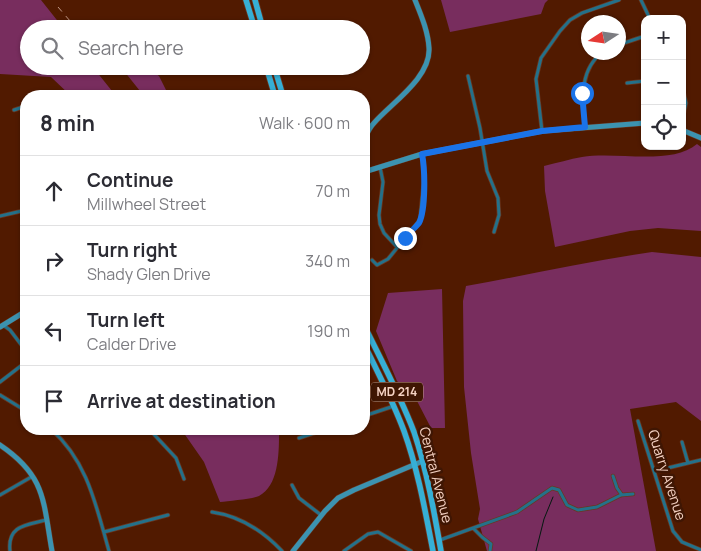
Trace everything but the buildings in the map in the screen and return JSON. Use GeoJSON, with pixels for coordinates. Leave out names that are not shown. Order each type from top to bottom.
{"type":"FeatureCollection","features":[{"type":"Feature","properties":{"kind":"main road"},"geometry":{"type":"LineString","coordinates":[[246,0],[252,20]]}},
{"type":"Feature","properties":{"kind":"main road"},"geometry":{"type":"LineString","coordinates":[[255,0],[261,20]]}},
{"type":"Feature","properties":{"kind":"main road"},"geometry":{"type":"LineString","coordinates":[[269,75],[273,90]]}},
{"type":"Feature","properties":{"kind":"main road"},"geometry":{"type":"LineString","coordinates":[[277,75],[281,90]]}},
{"type":"Feature","properties":{"kind":"main road","name":"Central Avenue"},"geometry":{"type":"LineString","coordinates":[[370,336],[401,401],[423,461],[441,551]]}},
{"type":"Feature","properties":{"kind":"main road","name":"Central Avenue"},"geometry":{"type":"LineString","coordinates":[[370,356],[394,406],[415,464],[423,495],[433,551]]}},
{"type":"Feature","properties":{"kind":"street"},"geometry":{"type":"LineString","coordinates":[[370,129],[373,124],[403,96],[416,80],[426,61],[429,47],[415,0]]}},
{"type":"Feature","properties":{"kind":"street"},"geometry":{"type":"LineString","coordinates":[[542,131],[536,79],[541,58],[570,20],[577,15],[619,0]]}},
{"type":"Feature","properties":{"kind":"street"},"geometry":{"type":"LineString","coordinates":[[641,0],[648,15]]}},
{"type":"Feature","properties":{"kind":"street"},"geometry":{"type":"LineString","coordinates":[[626,42],[641,37]]}},
{"type":"Feature","properties":{"kind":"street"},"geometry":{"type":"LineString","coordinates":[[585,127],[582,96],[591,64],[595,60]]}},
{"type":"Feature","properties":{"kind":"street"},"geometry":{"type":"LineString","coordinates":[[468,76],[487,171],[497,194],[499,204],[498,220],[494,232]]}},
{"type":"Feature","properties":{"kind":"street"},"geometry":{"type":"LineString","coordinates":[[628,83],[641,81]]}},
{"type":"Feature","properties":{"kind":"street"},"geometry":{"type":"LineString","coordinates":[[14,110],[20,108]]}},
{"type":"Feature","properties":{"kind":"street"},"geometry":{"type":"LineString","coordinates":[[370,170],[422,154],[542,131],[641,123]]}},
{"type":"Feature","properties":{"kind":"street"},"geometry":{"type":"LineString","coordinates":[[686,132],[701,138]]}},
{"type":"Feature","properties":{"kind":"street"},"geometry":{"type":"LineString","coordinates":[[372,260],[377,265],[383,263],[416,226],[421,217],[424,180],[422,154]]}},
{"type":"Feature","properties":{"kind":"street"},"geometry":{"type":"LineString","coordinates":[[380,167],[383,182],[379,215],[380,224],[384,233],[397,247]]}},
{"type":"Feature","properties":{"kind":"street"},"geometry":{"type":"LineString","coordinates":[[0,216],[20,211]]}},
{"type":"Feature","properties":{"kind":"street"},"geometry":{"type":"LineString","coordinates":[[1,325],[20,314]]}},
{"type":"Feature","properties":{"kind":"street"},"geometry":{"type":"LineString","coordinates":[[1,325],[10,330],[20,343]]}},
{"type":"Feature","properties":{"kind":"street"},"geometry":{"type":"LineString","coordinates":[[0,382],[20,367]]}},
{"type":"Feature","properties":{"kind":"street"},"geometry":{"type":"LineString","coordinates":[[0,395],[20,407]]}},
{"type":"Feature","properties":{"kind":"street"},"geometry":{"type":"LineString","coordinates":[[370,414],[394,406]]}},
{"type":"Feature","properties":{"kind":"street","name":"Quarry Avenue"},"geometry":{"type":"LineString","coordinates":[[638,421],[673,531],[680,541],[693,549],[701,550]]}},
{"type":"Feature","properties":{"kind":"street"},"geometry":{"type":"LineString","coordinates":[[58,435],[69,447],[87,478],[109,551]]}},
{"type":"Feature","properties":{"kind":"street"},"geometry":{"type":"LineString","coordinates":[[155,435],[176,458],[184,479]]}},
{"type":"Feature","properties":{"kind":"street"},"geometry":{"type":"LineString","coordinates":[[299,438],[308,435]]}},
{"type":"Feature","properties":{"kind":"street"},"geometry":{"type":"LineString","coordinates":[[682,442],[688,463]]}},
{"type":"Feature","properties":{"kind":"street"},"geometry":{"type":"LineString","coordinates":[[0,445],[19,458],[33,476],[41,492],[52,551]]}},
{"type":"Feature","properties":{"kind":"street"},"geometry":{"type":"LineString","coordinates":[[654,471],[701,460]]}},
{"type":"Feature","properties":{"kind":"street"},"geometry":{"type":"LineString","coordinates":[[293,551],[321,515],[344,494],[423,461]]}},
{"type":"Feature","properties":{"kind":"street"},"geometry":{"type":"LineString","coordinates":[[0,495],[33,476]]}},
{"type":"Feature","properties":{"kind":"street"},"geometry":{"type":"LineString","coordinates":[[613,476],[617,488],[622,495]]}},
{"type":"Feature","properties":{"kind":"street"},"geometry":{"type":"LineString","coordinates":[[292,485],[299,498],[321,515]]}},
{"type":"Feature","properties":{"kind":"street"},"geometry":{"type":"LineString","coordinates":[[439,540],[518,512],[545,492],[554,488],[559,490],[567,505],[578,510],[597,507],[622,495],[633,494]]}},
{"type":"Feature","properties":{"kind":"street"},"geometry":{"type":"LineString","coordinates":[[212,512],[223,513],[260,530],[282,551]]}},
{"type":"Feature","properties":{"kind":"street"},"geometry":{"type":"LineString","coordinates":[[104,532],[168,515]]}},
{"type":"Feature","properties":{"kind":"street"},"geometry":{"type":"LineString","coordinates":[[10,551],[10,538],[14,531],[24,525],[46,520]]}},
{"type":"Feature","properties":{"kind":"street"},"geometry":{"type":"LineString","coordinates":[[474,529],[491,544],[490,551]]}},
{"type":"Feature","properties":{"kind":"street"},"geometry":{"type":"LineString","coordinates":[[344,551],[368,534],[378,532],[411,551]]}},
{"type":"Feature","properties":{"kind":"shaded area"},"geometry":{"type":"Polygon","coordinates":[[[0,0],[41,0],[57,20],[20,20],[20,75],[99,75],[111,90],[65,90],[51,77],[0,74],[0,0]]]}},
{"type":"Feature","properties":{"kind":"shaded area"},"geometry":{"type":"Polygon","coordinates":[[[441,0],[548,0],[541,14],[450,32],[441,0]]]}},
{"type":"Feature","properties":{"kind":"shaded area"},"geometry":{"type":"Polygon","coordinates":[[[127,75],[158,75],[166,90],[139,90],[127,75]]]}},
{"type":"Feature","properties":{"kind":"shaded area"},"geometry":{"type":"Polygon","coordinates":[[[697,144],[701,147],[701,231],[658,228],[630,231],[555,247],[545,191],[544,166],[577,158],[596,156],[642,157],[673,154],[686,151],[697,144]]]}},
{"type":"Feature","properties":{"kind":"shaded area"},"geometry":{"type":"Polygon","coordinates":[[[652,252],[701,257],[701,421],[676,402],[630,409],[656,551],[487,551],[478,519],[480,509],[471,453],[464,387],[463,301],[466,286],[652,252]]]}},
{"type":"Feature","properties":{"kind":"shaded area"},"geometry":{"type":"Polygon","coordinates":[[[442,289],[445,428],[431,428],[416,399],[397,381],[376,331],[388,293],[442,289]]]}},
{"type":"Feature","properties":{"kind":"shaded area"},"geometry":{"type":"Polygon","coordinates":[[[185,435],[279,435],[275,475],[266,491],[259,496],[220,502],[204,462],[185,435]]]}},
{"type":"Feature","properties":{"kind":"waterway"},"geometry":{"type":"LineString","coordinates":[[536,551],[544,519],[553,497]]}},
{"type":"Feature","properties":{"kind":"railway"},"geometry":{"type":"LineString","coordinates":[[58,7],[69,20]]}},
{"type":"Feature","properties":{"kind":"route"},"geometry":{"type":"LineString","coordinates":[[405,238],[418,223],[422,214],[425,170],[422,154],[542,131],[585,127],[582,93]]}}]}
